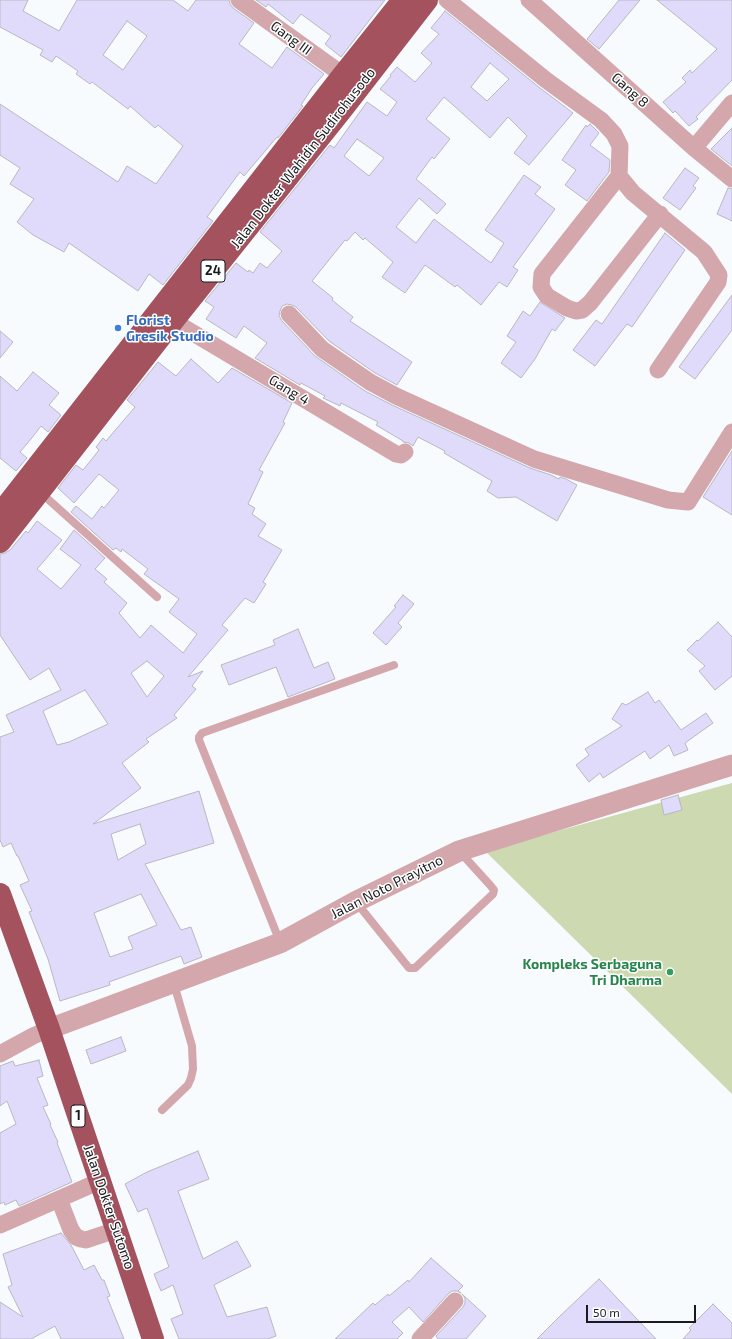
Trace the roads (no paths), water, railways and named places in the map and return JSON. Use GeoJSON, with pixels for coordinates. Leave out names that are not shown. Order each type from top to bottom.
{"type":"FeatureCollection","features":[{"type":"Feature","properties":{"kind":"highway","name":"Jalan Dokter Wahidin Sudirohusodo"},"geometry":{"type":"LineString","coordinates":[[0,514],[343,75],[404,0]]}},
{"type":"Feature","properties":{"kind":"highway","name":"Jalan Dokter Wahidin Sudirohusodo"},"geometry":{"type":"LineString","coordinates":[[0,542],[427,0]]}},
{"type":"Feature","properties":{"kind":"highway","name":"Jalan Dokter Sutomo"},"geometry":{"type":"LineString","coordinates":[[0,894],[49,1029],[153,1339]]}},
{"type":"Feature","properties":{"kind":"street","name":"Gang III"},"geometry":{"type":"LineString","coordinates":[[239,0],[343,75]]}},
{"type":"Feature","properties":{"kind":"street"},"geometry":{"type":"LineString","coordinates":[[447,0],[546,80],[600,120],[614,134],[620,146],[619,176],[542,274],[541,287],[547,296],[567,308],[576,311],[582,310],[590,303],[660,214]]}},
{"type":"Feature","properties":{"kind":"street","name":"Gang 8"},"geometry":{"type":"LineString","coordinates":[[529,0],[694,148],[732,179]]}},
{"type":"Feature","properties":{"kind":"street"},"geometry":{"type":"LineString","coordinates":[[694,148],[732,103]]}},
{"type":"Feature","properties":{"kind":"street"},"geometry":{"type":"LineString","coordinates":[[619,176],[633,193],[704,252],[719,275],[718,282],[658,370]]}},
{"type":"Feature","properties":{"kind":"street"},"geometry":{"type":"LineString","coordinates":[[289,314],[322,350],[370,382],[396,396],[534,459],[668,500],[688,502],[732,432]]}},
{"type":"Feature","properties":{"kind":"street","name":"Gang 4"},"geometry":{"type":"LineString","coordinates":[[173,321],[396,454],[401,455],[405,452]]}},
{"type":"Feature","properties":{"kind":"street","name":"Jalan Noto Prayitno"},"geometry":{"type":"LineString","coordinates":[[49,1029],[280,943],[355,902],[459,851],[732,765]]}},
{"type":"Feature","properties":{"kind":"street"},"geometry":{"type":"LineString","coordinates":[[0,1054],[49,1029]]}},
{"type":"Feature","properties":{"kind":"street"},"geometry":{"type":"LineString","coordinates":[[0,1225],[100,1181]]}},
{"type":"Feature","properties":{"kind":"street"},"geometry":{"type":"LineString","coordinates":[[59,1199],[71,1230],[76,1237],[86,1240],[116,1230]]}},
{"type":"Feature","properties":{"kind":"street"},"geometry":{"type":"LineString","coordinates":[[426,1337],[455,1301]]}},
{"type":"Feature","properties":{"kind":"lane"},"geometry":{"type":"LineString","coordinates":[[40,492],[157,597]]}},
{"type":"Feature","properties":{"kind":"lane"},"geometry":{"type":"LineString","coordinates":[[280,943],[199,738],[202,733],[394,664]]}},
{"type":"Feature","properties":{"kind":"lane"},"geometry":{"type":"LineString","coordinates":[[355,902],[409,968],[415,968],[493,894],[494,890],[459,851]]}},
{"type":"Feature","properties":{"kind":"lane"},"geometry":{"type":"LineString","coordinates":[[162,1110],[188,1085],[193,1069],[192,1046],[173,983]]}},
{"type":"Feature","properties":{"kind":"place","name":"Florist Gresik Studio"},"geometry":{"type":"Point","coordinates":[118,328]}},
{"type":"Feature","properties":{"kind":"place","name":"Kompleks Serbaguna Tri Dharma"},"geometry":{"type":"Point","coordinates":[670,972]}}]}
